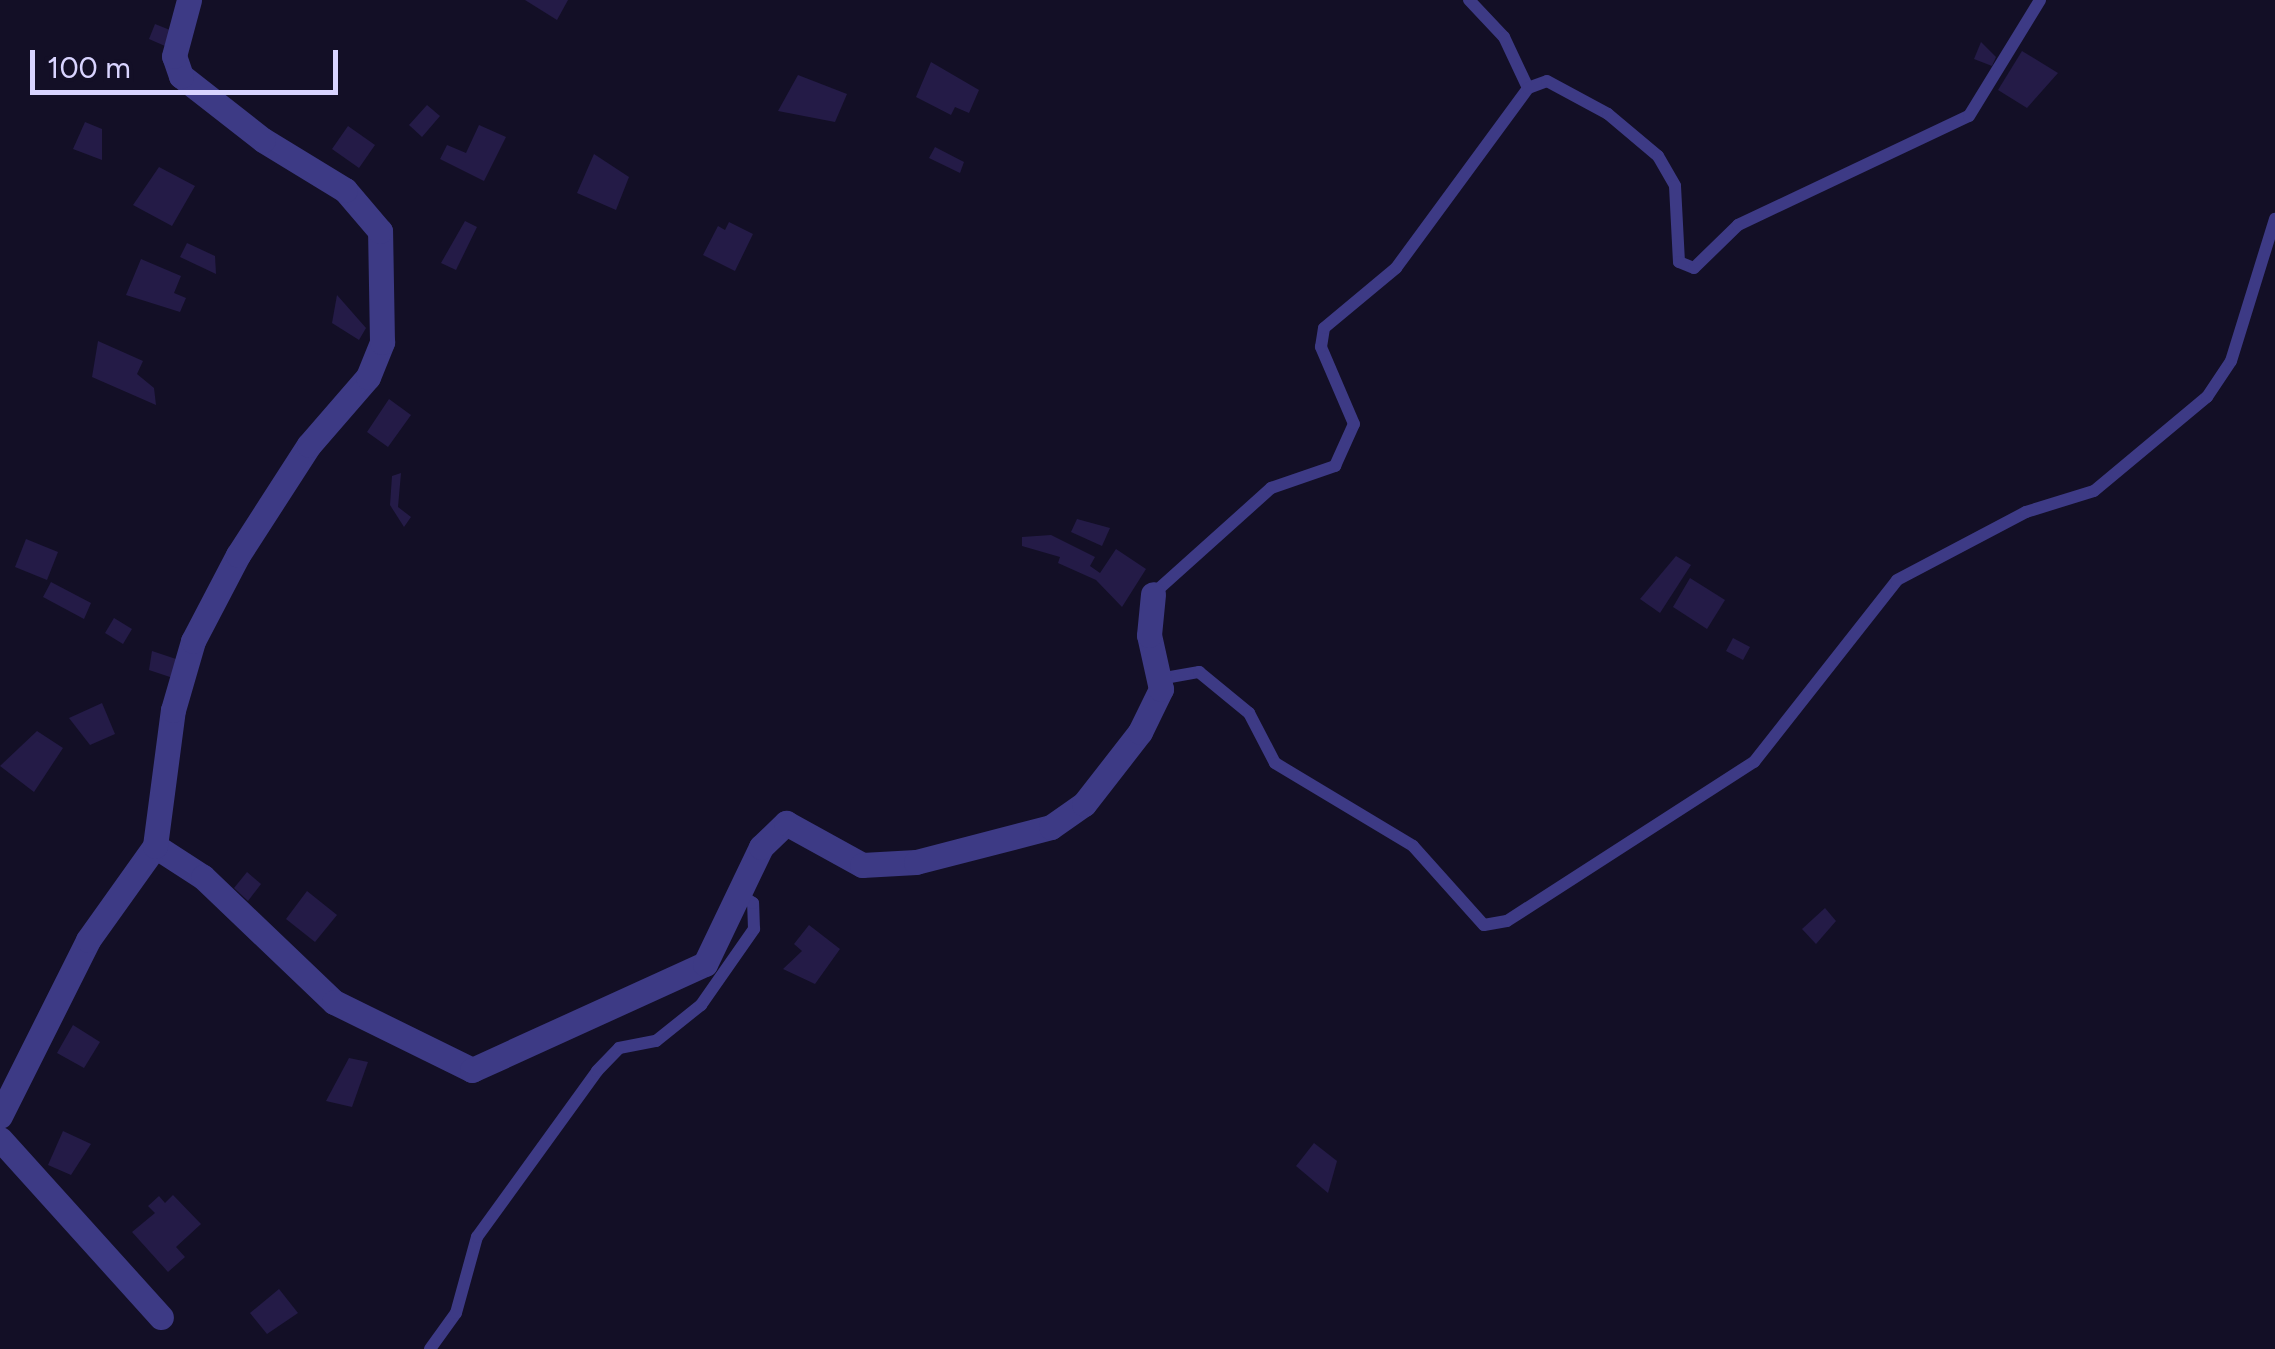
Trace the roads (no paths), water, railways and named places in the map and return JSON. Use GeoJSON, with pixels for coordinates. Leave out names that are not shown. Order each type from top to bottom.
{"type":"FeatureCollection","features":[{"type":"Feature","properties":{"kind":"street"},"geometry":{"type":"LineString","coordinates":[[0,1116],[88,940],[155,846],[173,710],[193,642],[238,555],[309,445],[368,376],[382,342],[380,231],[346,190],[262,140],[181,76],[174,56],[188,0]]}},
{"type":"Feature","properties":{"kind":"street"},"geometry":{"type":"LineString","coordinates":[[155,846],[202,876],[334,1002],[472,1070],[705,964],[761,847],[786,823],[862,865],[916,862],[1051,827],[1084,804],[1140,732],[1158,679],[1148,635],[1152,594]]}},
{"type":"Feature","properties":{"kind":"street"},"geometry":{"type":"LineString","coordinates":[[0,1139],[162,1316]]}},
{"type":"Feature","properties":{"kind":"lane"},"geometry":{"type":"LineString","coordinates":[[1469,0],[1504,37],[1528,88]]}},
{"type":"Feature","properties":{"kind":"lane"},"geometry":{"type":"LineString","coordinates":[[1152,594],[1271,488],[1335,466],[1354,424],[1321,347],[1324,328],[1396,268],[1528,88],[1547,82],[1608,114],[1658,156],[1675,186],[1679,262],[1694,268],[1738,224],[1969,116],[2040,0]]}},
{"type":"Feature","properties":{"kind":"lane"},"geometry":{"type":"LineString","coordinates":[[1158,679],[1200,672],[1249,713],[1275,763],[1413,846],[1484,924],[1507,921],[1754,762],[1898,580],[2026,512],[2094,491],[2207,397],[2232,361],[2275,219]]}},
{"type":"Feature","properties":{"kind":"lane"},"geometry":{"type":"LineString","coordinates":[[430,1349],[456,1313],[477,1237],[597,1071],[619,1048],[656,1041],[701,1005],[754,929],[752,903],[739,894]]}}]}
